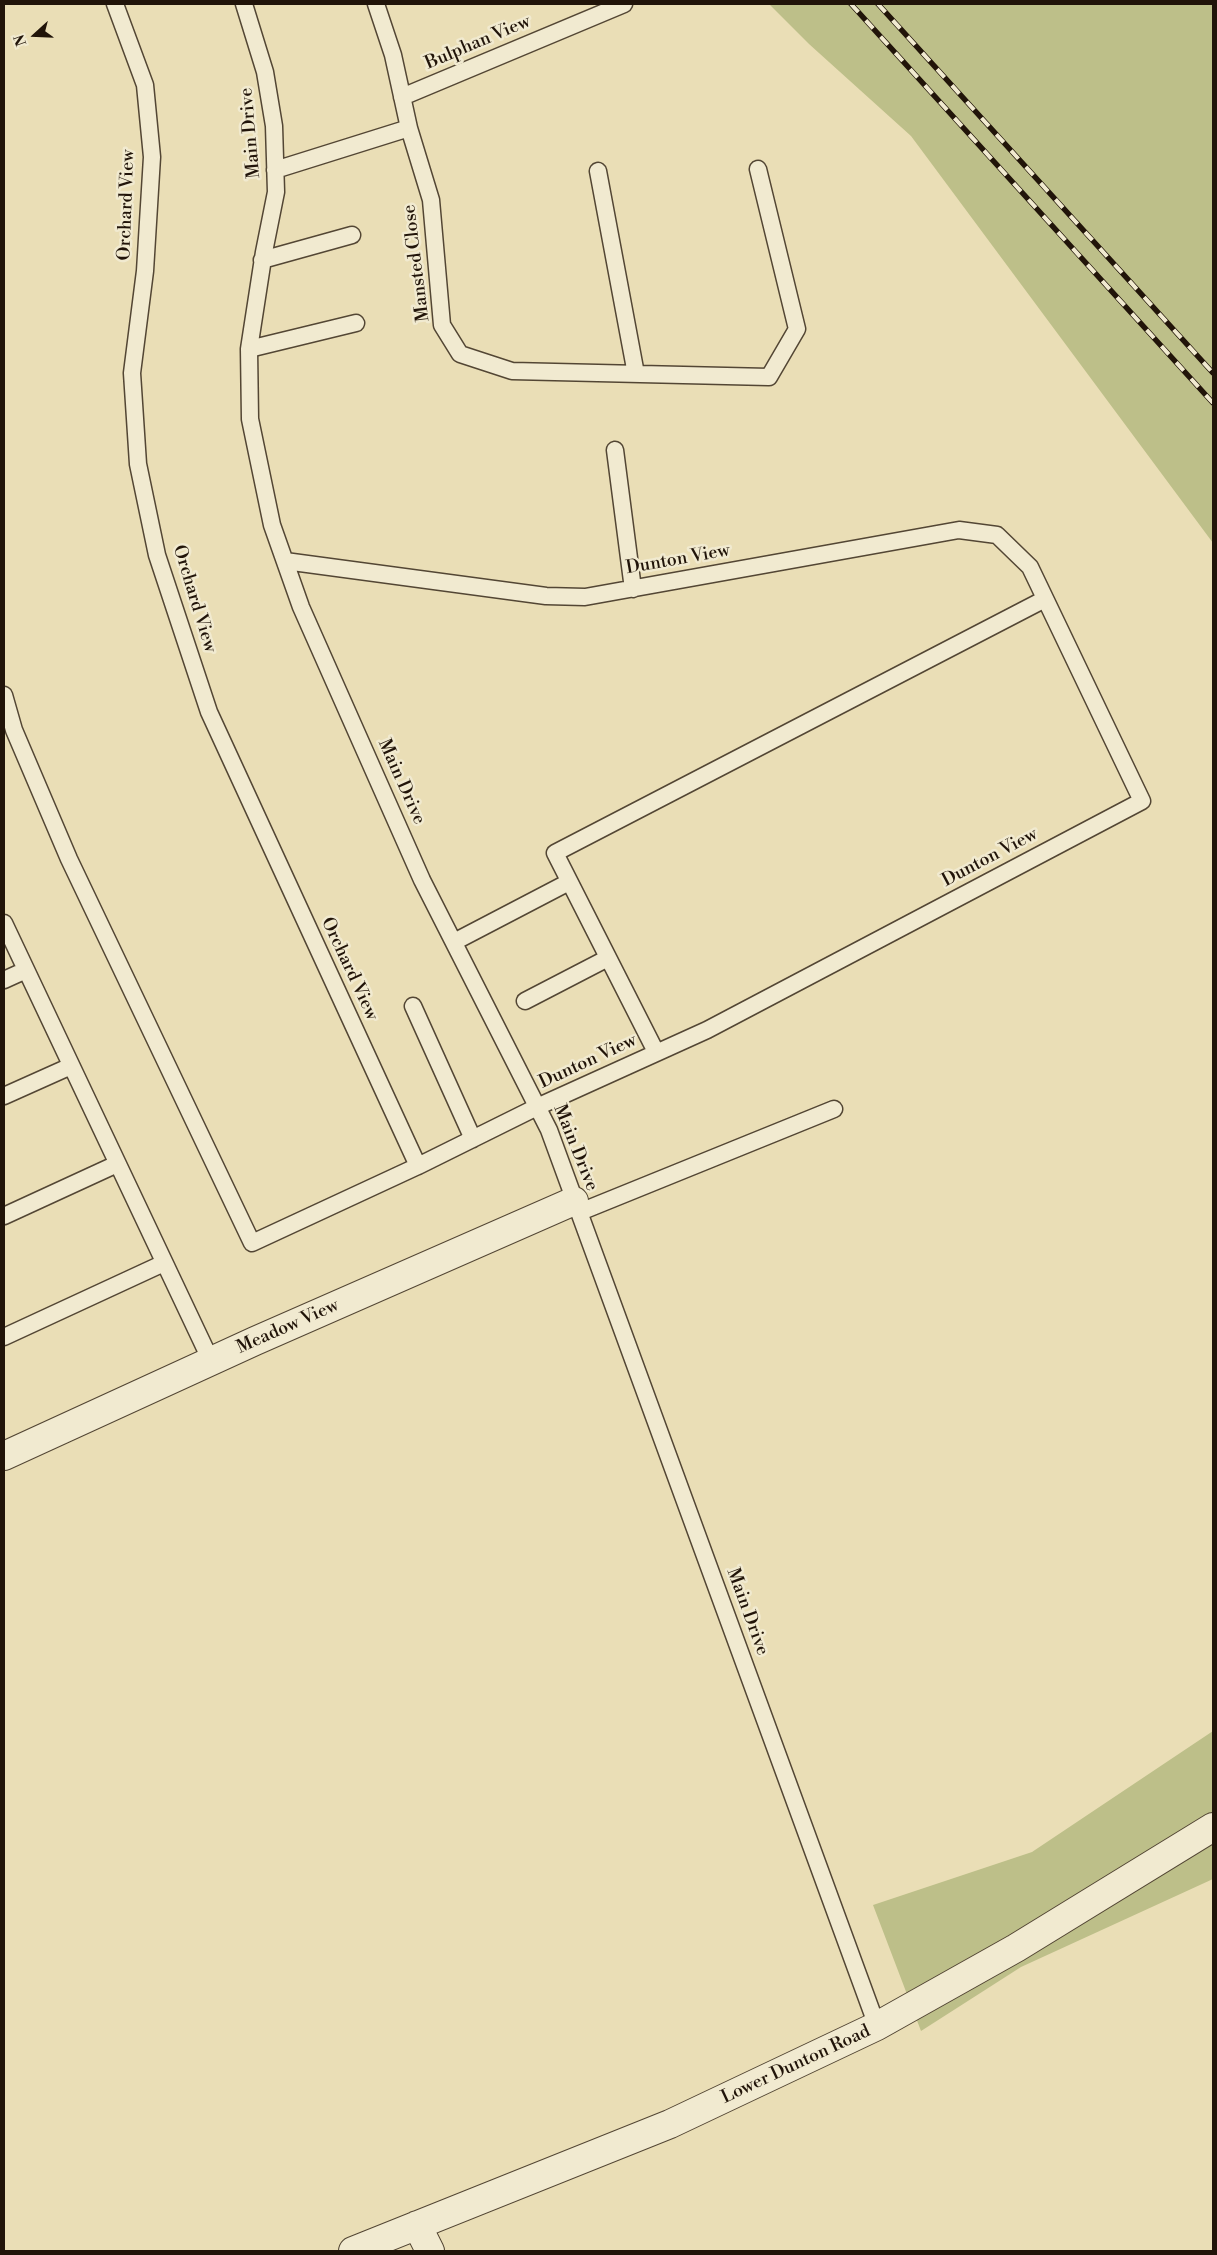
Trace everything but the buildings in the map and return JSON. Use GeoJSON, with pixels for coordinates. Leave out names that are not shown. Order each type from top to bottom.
{"type":"FeatureCollection","features":[{"type":"Feature","properties":{"kind":"street","name":"Meadow View"},"geometry":{"type":"LineString","coordinates":[[4,1456],[211,1361],[577,1206]]}},
{"type":"Feature","properties":{"kind":"street","name":"Lower Dunton Road"},"geometry":{"type":"LineString","coordinates":[[354,2251],[670,2124],[878,2026],[1016,1948],[1213,1826]]}},
{"type":"Feature","properties":{"kind":"street"},"geometry":{"type":"LineString","coordinates":[[417,2226],[430,2251]]}},
{"type":"Feature","properties":{"kind":"lane","name":"Orchard View"},"geometry":{"type":"LineString","coordinates":[[115,4],[145,85],[152,157],[145,271],[132,373],[138,464],[158,554],[209,712],[418,1166]]}},
{"type":"Feature","properties":{"kind":"lane","name":"Main Drive"},"geometry":{"type":"LineString","coordinates":[[244,4],[266,72],[274,126],[276,192],[262,260],[249,349],[250,419],[272,525],[301,607],[418,871],[549,1130],[878,2026]]}},
{"type":"Feature","properties":{"kind":"lane"},"geometry":{"type":"LineString","coordinates":[[275,170],[409,128],[393,55],[376,4]]}},
{"type":"Feature","properties":{"kind":"lane","name":"Bulphan View"},"geometry":{"type":"LineString","coordinates":[[402,96],[624,4]]}},
{"type":"Feature","properties":{"kind":"lane","name":"Mansted Close"},"geometry":{"type":"LineString","coordinates":[[409,128],[431,200],[442,325],[460,354],[512,371],[769,378],[797,329],[758,169]]}},
{"type":"Feature","properties":{"kind":"lane"},"geometry":{"type":"LineString","coordinates":[[598,171],[636,374]]}},
{"type":"Feature","properties":{"kind":"lane"},"geometry":{"type":"LineString","coordinates":[[262,260],[352,235]]}},
{"type":"Feature","properties":{"kind":"lane"},"geometry":{"type":"LineString","coordinates":[[249,349],[356,323]]}},
{"type":"Feature","properties":{"kind":"lane"},"geometry":{"type":"LineString","coordinates":[[615,450],[633,589]]}},
{"type":"Feature","properties":{"kind":"lane","name":"Dunton View"},"geometry":{"type":"LineString","coordinates":[[285,561],[546,596],[585,598],[959,530],[997,535],[1030,567],[1142,801],[715,1025],[537,1107]]}},
{"type":"Feature","properties":{"kind":"lane","name":"Dunton View"},"geometry":{"type":"LineString","coordinates":[[656,1052],[555,854],[1045,599]]}},
{"type":"Feature","properties":{"kind":"lane"},"geometry":{"type":"LineString","coordinates":[[4,695],[14,730],[69,859],[252,1243],[418,1166],[537,1107]]}},
{"type":"Feature","properties":{"kind":"lane"},"geometry":{"type":"LineString","coordinates":[[454,942],[569,882]]}},
{"type":"Feature","properties":{"kind":"lane"},"geometry":{"type":"LineString","coordinates":[[4,924],[211,1361]]}},
{"type":"Feature","properties":{"kind":"lane"},"geometry":{"type":"LineString","coordinates":[[525,1001],[608,958]]}},
{"type":"Feature","properties":{"kind":"lane"},"geometry":{"type":"LineString","coordinates":[[4,980],[26,970]]}},
{"type":"Feature","properties":{"kind":"lane"},"geometry":{"type":"LineString","coordinates":[[413,1006],[474,1139]]}},
{"type":"Feature","properties":{"kind":"lane"},"geometry":{"type":"LineString","coordinates":[[4,1096],[71,1066]]}},
{"type":"Feature","properties":{"kind":"lane","name":"Main Drive"},"geometry":{"type":"LineString","coordinates":[[577,1206],[834,1109]]}},
{"type":"Feature","properties":{"kind":"lane"},"geometry":{"type":"LineString","coordinates":[[4,1216],[118,1164]]}},
{"type":"Feature","properties":{"kind":"lane"},"geometry":{"type":"LineString","coordinates":[[4,1337],[164,1263]]}},
{"type":"Feature","properties":{"kind":"green space"},"geometry":{"type":"Polygon","coordinates":[[[769,4],[1213,4],[1213,543],[911,136],[809,44],[769,4]]]}},
{"type":"Feature","properties":{"kind":"green space"},"geometry":{"type":"Polygon","coordinates":[[[1213,1731],[1213,1879],[1021,1967],[921,2031],[873,1905],[1032,1852],[1213,1731]]]}},
{"type":"Feature","properties":{"kind":"railway"},"geometry":{"type":"LineString","coordinates":[[851,4],[1213,403]]}},
{"type":"Feature","properties":{"kind":"railway"},"geometry":{"type":"LineString","coordinates":[[878,4],[1213,373]]}}]}
